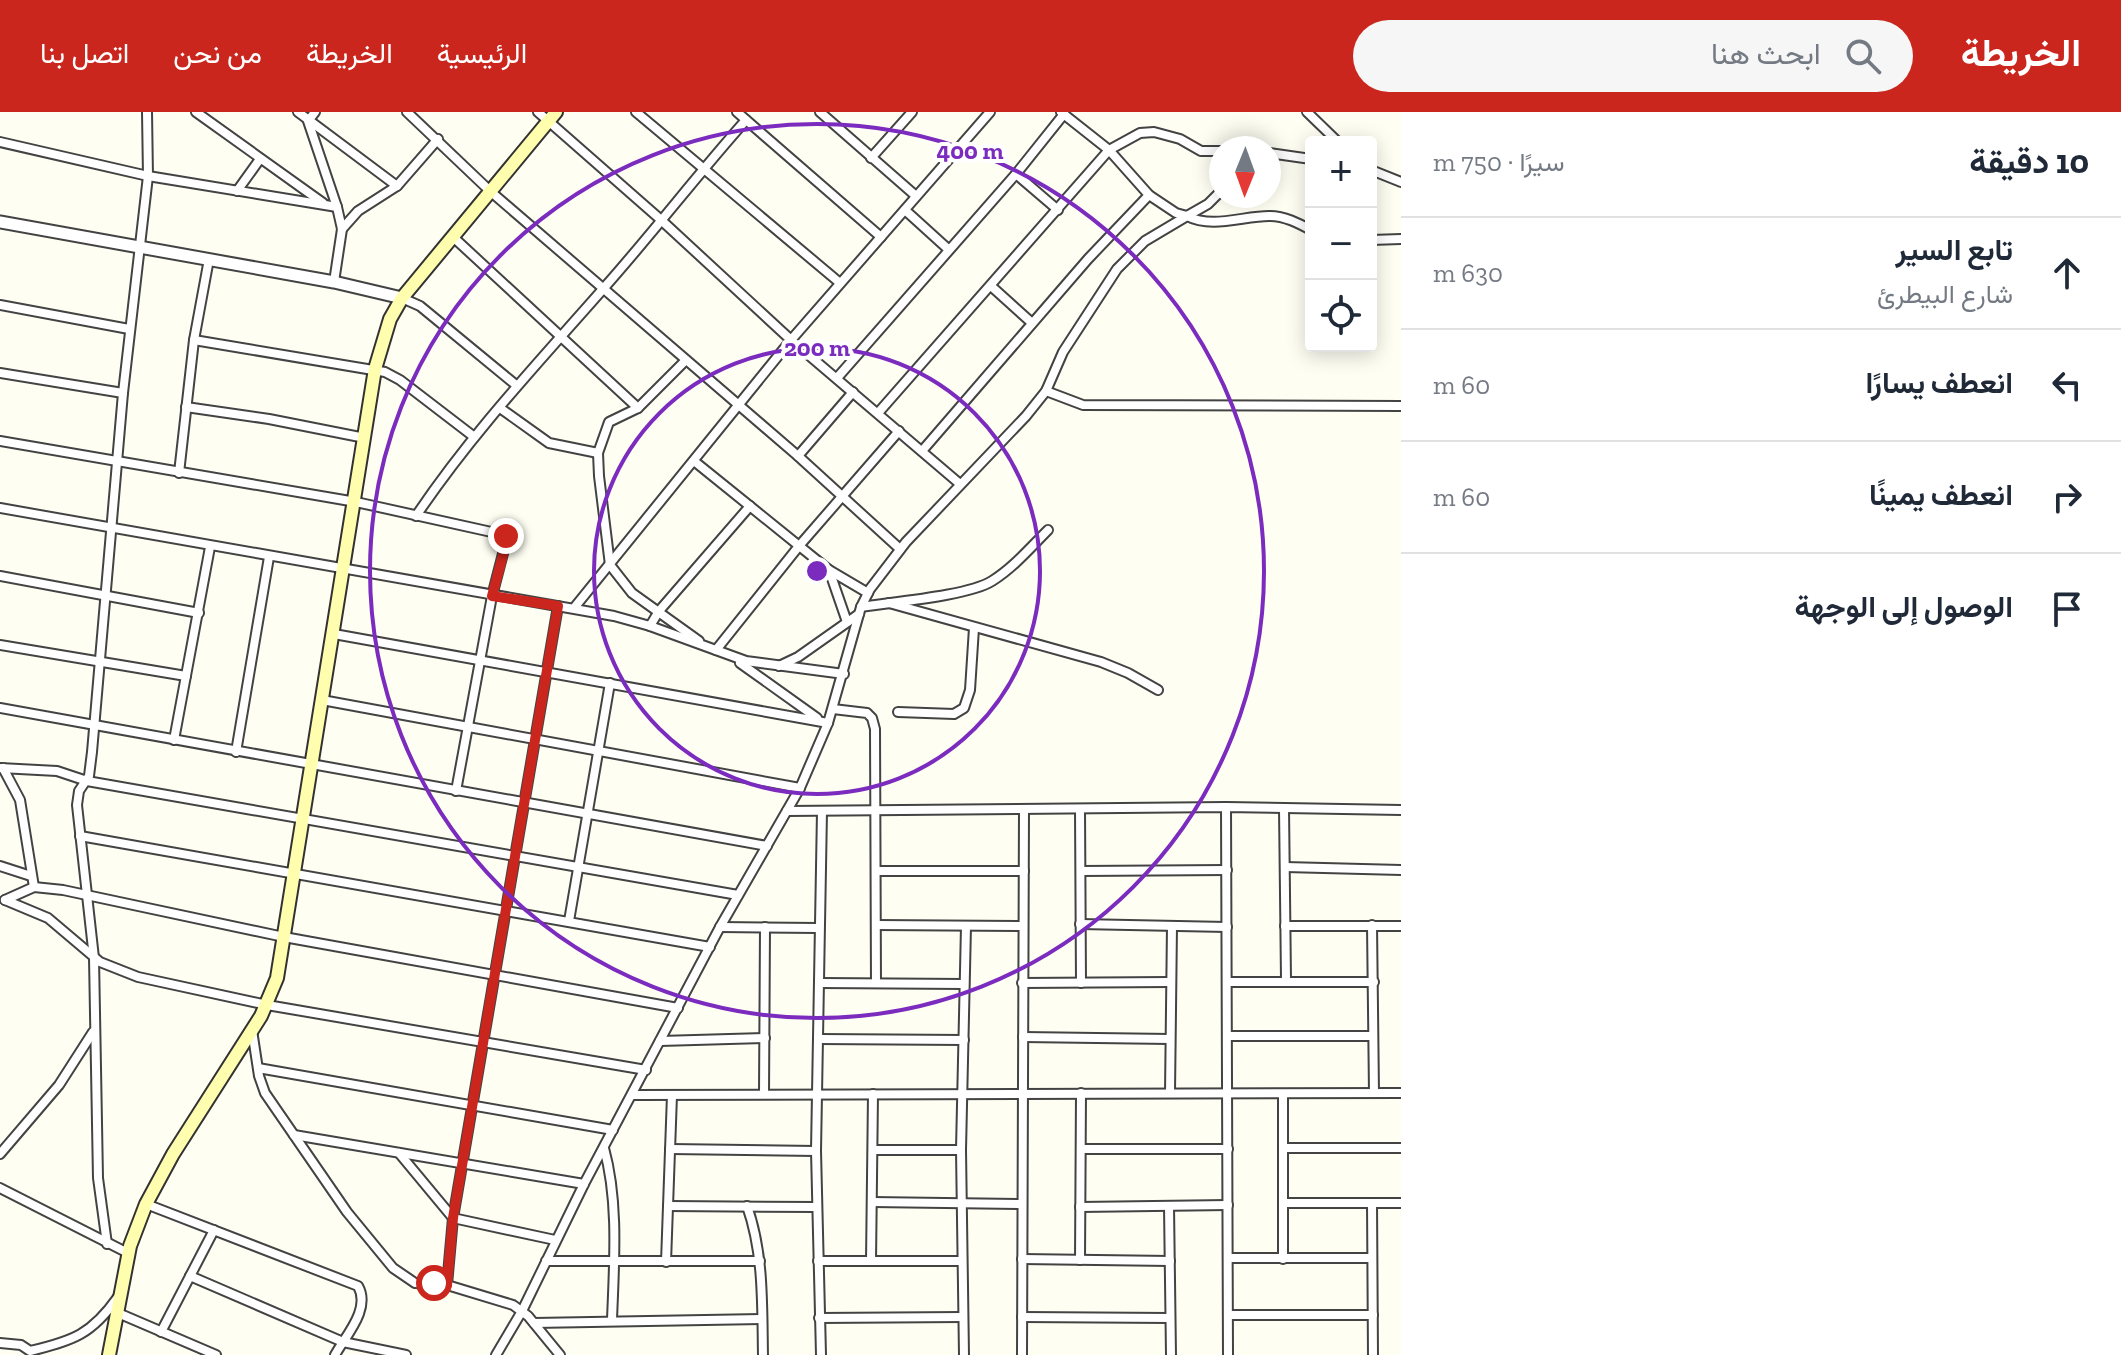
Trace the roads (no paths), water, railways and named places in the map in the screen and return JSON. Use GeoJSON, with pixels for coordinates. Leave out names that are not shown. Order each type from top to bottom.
{"type":"FeatureCollection","features":[{"type":"Feature","properties":{"kind":"main road"},"geometry":{"type":"LineString","coordinates":[[109,1355],[128,1253],[146,1204],[173,1154],[267,1005],[279,972],[375,369],[390,319],[402,298],[552,117]]}},
{"type":"Feature","properties":{"kind":"street"},"geometry":{"type":"LineString","coordinates":[[107,1244],[99,1193],[94,958],[77,798],[87,781],[92,752],[129,329],[148,176],[147,112]]}},
{"type":"Feature","properties":{"kind":"street"},"geometry":{"type":"LineString","coordinates":[[196,112],[327,206]]}},
{"type":"Feature","properties":{"kind":"street"},"geometry":{"type":"LineString","coordinates":[[298,112],[397,186]]}},
{"type":"Feature","properties":{"kind":"street"},"geometry":{"type":"LineString","coordinates":[[308,121],[315,112]]}},
{"type":"Feature","properties":{"kind":"street"},"geometry":{"type":"LineString","coordinates":[[407,112],[490,191],[798,456],[900,549]]}},
{"type":"Feature","properties":{"kind":"street"},"geometry":{"type":"LineString","coordinates":[[538,112],[552,117],[791,340],[960,484]]}},
{"type":"Feature","properties":{"kind":"street"},"geometry":{"type":"LineString","coordinates":[[636,112],[840,283]]}},
{"type":"Feature","properties":{"kind":"street"},"geometry":{"type":"LineString","coordinates":[[737,112],[881,237]]}},
{"type":"Feature","properties":{"kind":"street"},"geometry":{"type":"LineString","coordinates":[[820,112],[916,196]]}},
{"type":"Feature","properties":{"kind":"street"},"geometry":{"type":"LineString","coordinates":[[832,123],[840,112]]}},
{"type":"Feature","properties":{"kind":"street"},"geometry":{"type":"LineString","coordinates":[[871,158],[912,112]]}},
{"type":"Feature","properties":{"kind":"street"},"geometry":{"type":"LineString","coordinates":[[574,608],[791,340],[990,112]]}},
{"type":"Feature","properties":{"kind":"street"},"geometry":{"type":"LineString","coordinates":[[1307,112],[1332,136]]}},
{"type":"Feature","properties":{"kind":"street"},"geometry":{"type":"LineString","coordinates":[[837,378],[1016,174],[1062,113],[1109,150],[1149,195],[1176,213],[1202,221],[1284,217],[1305,227]]}},
{"type":"Feature","properties":{"kind":"street"},"geometry":{"type":"LineString","coordinates":[[416,516],[473,436],[746,120]]}},
{"type":"Feature","properties":{"kind":"street"},"geometry":{"type":"LineString","coordinates":[[308,121],[342,229],[334,282]]}},
{"type":"Feature","properties":{"kind":"street"},"geometry":{"type":"LineString","coordinates":[[878,413],[1109,150],[1140,133],[1154,132],[1180,139],[1201,151],[1209,151]]}},
{"type":"Feature","properties":{"kind":"street"},"geometry":{"type":"LineString","coordinates":[[342,229],[358,211],[397,186],[438,139]]}},
{"type":"Feature","properties":{"kind":"street"},"geometry":{"type":"LineString","coordinates":[[0,142],[148,176],[337,207]]}},
{"type":"Feature","properties":{"kind":"street"},"geometry":{"type":"LineString","coordinates":[[1281,155],[1305,158]]}},
{"type":"Feature","properties":{"kind":"street"},"geometry":{"type":"LineString","coordinates":[[237,191],[260,159]]}},
{"type":"Feature","properties":{"kind":"street"},"geometry":{"type":"LineString","coordinates":[[1377,172],[1401,182]]}},
{"type":"Feature","properties":{"kind":"street"},"geometry":{"type":"LineString","coordinates":[[1016,174],[1058,210]]}},
{"type":"Feature","properties":{"kind":"street"},"geometry":{"type":"LineString","coordinates":[[922,451],[1032,323],[1149,195]]}},
{"type":"Feature","properties":{"kind":"street"},"geometry":{"type":"LineString","coordinates":[[496,1355],[522,1311],[555,1240],[720,927],[800,788],[824,722],[833,709],[860,610],[868,593],[900,549],[1046,391],[1063,352],[1117,269],[1145,241],[1209,203]]}},
{"type":"Feature","properties":{"kind":"street"},"geometry":{"type":"LineString","coordinates":[[905,210],[948,249]]}},
{"type":"Feature","properties":{"kind":"street"},"geometry":{"type":"LineString","coordinates":[[0,222],[334,282],[402,298],[420,306],[516,385]]}},
{"type":"Feature","properties":{"kind":"street"},"geometry":{"type":"LineString","coordinates":[[452,236],[638,408]]}},
{"type":"Feature","properties":{"kind":"street"},"geometry":{"type":"LineString","coordinates":[[1377,240],[1401,239]]}},
{"type":"Feature","properties":{"kind":"street"},"geometry":{"type":"LineString","coordinates":[[179,473],[194,340],[209,259]]}},
{"type":"Feature","properties":{"kind":"street"},"geometry":{"type":"LineString","coordinates":[[991,286],[1032,323]]}},
{"type":"Feature","properties":{"kind":"street"},"geometry":{"type":"LineString","coordinates":[[0,305],[129,329]]}},
{"type":"Feature","properties":{"kind":"street"},"geometry":{"type":"LineString","coordinates":[[194,340],[375,369],[400,380],[473,436]]}},
{"type":"Feature","properties":{"kind":"street"},"geometry":{"type":"LineString","coordinates":[[686,360],[638,408],[609,422],[598,453],[600,486],[610,565],[629,590],[711,648]]}},
{"type":"Feature","properties":{"kind":"street"},"geometry":{"type":"LineString","coordinates":[[0,373],[123,393]]}},
{"type":"Feature","properties":{"kind":"street"},"geometry":{"type":"LineString","coordinates":[[1046,391],[1083,405],[1401,406]]}},
{"type":"Feature","properties":{"kind":"street"},"geometry":{"type":"LineString","coordinates":[[798,456],[853,392]]}},
{"type":"Feature","properties":{"kind":"street"},"geometry":{"type":"LineString","coordinates":[[186,407],[365,438]]}},
{"type":"Feature","properties":{"kind":"street"},"geometry":{"type":"LineString","coordinates":[[500,408],[546,442],[598,453]]}},
{"type":"Feature","properties":{"kind":"street"},"geometry":{"type":"LineString","coordinates":[[711,648],[899,431]]}},
{"type":"Feature","properties":{"kind":"street"},"geometry":{"type":"LineString","coordinates":[[0,441],[356,502],[505,535],[506,544],[492,596],[456,791]]}},
{"type":"Feature","properties":{"kind":"street"},"geometry":{"type":"LineString","coordinates":[[694,461],[829,570],[868,593]]}},
{"type":"Feature","properties":{"kind":"street"},"geometry":{"type":"LineString","coordinates":[[650,626],[659,611],[750,506]]}},
{"type":"Feature","properties":{"kind":"street"},"geometry":{"type":"LineString","coordinates":[[0,508],[574,608],[650,626],[732,657],[824,722]]}},
{"type":"Feature","properties":{"kind":"street"},"geometry":{"type":"LineString","coordinates":[[778,666],[798,657],[860,610],[986,584],[1006,570],[1048,530]]}},
{"type":"Feature","properties":{"kind":"street"},"geometry":{"type":"LineString","coordinates":[[174,740],[210,547]]}},
{"type":"Feature","properties":{"kind":"street"},"geometry":{"type":"LineString","coordinates":[[236,752],[269,557]]}},
{"type":"Feature","properties":{"kind":"street"},"geometry":{"type":"LineString","coordinates":[[829,570],[847,622]]}},
{"type":"Feature","properties":{"kind":"street"},"geometry":{"type":"LineString","coordinates":[[0,576],[199,613]]}},
{"type":"Feature","properties":{"kind":"street"},"geometry":{"type":"LineString","coordinates":[[889,603],[1101,662],[1158,690]]}},
{"type":"Feature","properties":{"kind":"street"},"geometry":{"type":"LineString","coordinates":[[447,1285],[453,1218],[558,606]]}},
{"type":"Feature","properties":{"kind":"street"},"geometry":{"type":"LineString","coordinates":[[898,712],[954,714],[964,708],[970,690],[974,628]]}},
{"type":"Feature","properties":{"kind":"street"},"geometry":{"type":"LineString","coordinates":[[334,634],[824,722]]}},
{"type":"Feature","properties":{"kind":"street"},"geometry":{"type":"LineString","coordinates":[[0,645],[186,676]]}},
{"type":"Feature","properties":{"kind":"street"},"geometry":{"type":"LineString","coordinates":[[732,657],[844,674]]}},
{"type":"Feature","properties":{"kind":"street"},"geometry":{"type":"LineString","coordinates":[[569,921],[610,683]]}},
{"type":"Feature","properties":{"kind":"street"},"geometry":{"type":"LineString","coordinates":[[322,700],[800,788]]}},
{"type":"Feature","properties":{"kind":"street"},"geometry":{"type":"LineString","coordinates":[[0,708],[767,846]]}},
{"type":"Feature","properties":{"kind":"street"},"geometry":{"type":"LineString","coordinates":[[833,709],[865,712],[872,718],[875,729],[876,983]]}},
{"type":"Feature","properties":{"kind":"street"},"geometry":{"type":"LineString","coordinates":[[1,768],[57,771],[87,781],[738,895]]}},
{"type":"Feature","properties":{"kind":"street"},"geometry":{"type":"LineString","coordinates":[[1,768],[20,800],[34,887]]}},
{"type":"Feature","properties":{"kind":"street"},"geometry":{"type":"LineString","coordinates":[[787,811],[1226,807],[1401,810]]}},
{"type":"Feature","properties":{"kind":"street"},"geometry":{"type":"LineString","coordinates":[[1226,807],[1228,1355]]}},
{"type":"Feature","properties":{"kind":"street"},"geometry":{"type":"LineString","coordinates":[[1284,808],[1286,980]]}},
{"type":"Feature","properties":{"kind":"street"},"geometry":{"type":"LineString","coordinates":[[1022,1355],[1024,809]]}},
{"type":"Feature","properties":{"kind":"street"},"geometry":{"type":"LineString","coordinates":[[1080,809],[1081,983]]}},
{"type":"Feature","properties":{"kind":"street"},"geometry":{"type":"LineString","coordinates":[[821,1355],[816,1151],[822,811]]}},
{"type":"Feature","properties":{"kind":"street"},"geometry":{"type":"LineString","coordinates":[[80,836],[710,947]]}},
{"type":"Feature","properties":{"kind":"street"},"geometry":{"type":"LineString","coordinates":[[0,866],[31,876]]}},
{"type":"Feature","properties":{"kind":"street"},"geometry":{"type":"LineString","coordinates":[[1285,867],[1401,870]]}},
{"type":"Feature","properties":{"kind":"street"},"geometry":{"type":"LineString","coordinates":[[1081,871],[1227,870]]}},
{"type":"Feature","properties":{"kind":"street"},"geometry":{"type":"LineString","coordinates":[[876,871],[1024,871]]}},
{"type":"Feature","properties":{"kind":"street"},"geometry":{"type":"LineString","coordinates":[[3,899],[34,887],[88,894],[284,937],[678,1008]]}},
{"type":"Feature","properties":{"kind":"street"},"geometry":{"type":"LineString","coordinates":[[3,899],[48,918],[81,943],[94,958],[138,977],[267,1005],[646,1070]]}},
{"type":"Feature","properties":{"kind":"street"},"geometry":{"type":"LineString","coordinates":[[1080,924],[1227,927]]}},
{"type":"Feature","properties":{"kind":"street"},"geometry":{"type":"LineString","coordinates":[[876,925],[1023,926]]}},
{"type":"Feature","properties":{"kind":"street"},"geometry":{"type":"LineString","coordinates":[[1372,925],[1374,1093]]}},
{"type":"Feature","properties":{"kind":"street"},"geometry":{"type":"LineString","coordinates":[[964,1355],[961,1150],[966,926]]}},
{"type":"Feature","properties":{"kind":"street"},"geometry":{"type":"LineString","coordinates":[[1170,1093],[1172,926]]}},
{"type":"Feature","properties":{"kind":"street"},"geometry":{"type":"LineString","coordinates":[[1285,926],[1401,926]]}},
{"type":"Feature","properties":{"kind":"street"},"geometry":{"type":"LineString","coordinates":[[720,927],[818,928]]}},
{"type":"Feature","properties":{"kind":"street"},"geometry":{"type":"LineString","coordinates":[[764,1094],[765,927]]}},
{"type":"Feature","properties":{"kind":"street"},"geometry":{"type":"LineString","coordinates":[[1022,983],[1170,982]]}},
{"type":"Feature","properties":{"kind":"street"},"geometry":{"type":"LineString","coordinates":[[1228,982],[1374,982]]}},
{"type":"Feature","properties":{"kind":"street"},"geometry":{"type":"LineString","coordinates":[[820,983],[964,984]]}},
{"type":"Feature","properties":{"kind":"street"},"geometry":{"type":"LineString","coordinates":[[252,1030],[265,1093],[357,1225],[393,1268],[415,1283],[447,1285],[507,1302],[522,1311],[560,1355]]}},
{"type":"Feature","properties":{"kind":"street"},"geometry":{"type":"LineString","coordinates":[[0,1154],[59,1085],[94,1031]]}},
{"type":"Feature","properties":{"kind":"street"},"geometry":{"type":"LineString","coordinates":[[1228,1036],[1373,1036]]}},
{"type":"Feature","properties":{"kind":"street"},"geometry":{"type":"LineString","coordinates":[[1023,1037],[1170,1039]]}},
{"type":"Feature","properties":{"kind":"street"},"geometry":{"type":"LineString","coordinates":[[660,1041],[765,1038]]}},
{"type":"Feature","properties":{"kind":"street"},"geometry":{"type":"LineString","coordinates":[[819,1039],[964,1040]]}},
{"type":"Feature","properties":{"kind":"street"},"geometry":{"type":"LineString","coordinates":[[258,1068],[613,1130]]}},
{"type":"Feature","properties":{"kind":"street"},"geometry":{"type":"LineString","coordinates":[[1080,1260],[1081,1093]]}},
{"type":"Feature","properties":{"kind":"street"},"geometry":{"type":"LineString","coordinates":[[632,1095],[1401,1093]]}},
{"type":"Feature","properties":{"kind":"street"},"geometry":{"type":"LineString","coordinates":[[871,1261],[873,1094]]}},
{"type":"Feature","properties":{"kind":"street"},"geometry":{"type":"LineString","coordinates":[[666,1262],[672,1095]]}},
{"type":"Feature","properties":{"kind":"street"},"geometry":{"type":"LineString","coordinates":[[1283,1095],[1283,1259]]}},
{"type":"Feature","properties":{"kind":"street"},"geometry":{"type":"LineString","coordinates":[[294,1135],[584,1184]]}},
{"type":"Feature","properties":{"kind":"street"},"geometry":{"type":"LineString","coordinates":[[604,1148],[610,1184],[614,1262],[612,1320]]}},
{"type":"Feature","properties":{"kind":"street"},"geometry":{"type":"LineString","coordinates":[[1283,1148],[1401,1148]]}},
{"type":"Feature","properties":{"kind":"street"},"geometry":{"type":"LineString","coordinates":[[670,1149],[816,1151]]}},
{"type":"Feature","properties":{"kind":"street"},"geometry":{"type":"LineString","coordinates":[[1081,1149],[1228,1149]]}},
{"type":"Feature","properties":{"kind":"street"},"geometry":{"type":"LineString","coordinates":[[873,1150],[961,1150]]}},
{"type":"Feature","properties":{"kind":"street"},"geometry":{"type":"LineString","coordinates":[[399,1153],[453,1218],[555,1240]]}},
{"type":"Feature","properties":{"kind":"street"},"geometry":{"type":"LineString","coordinates":[[0,1188],[128,1253]]}},
{"type":"Feature","properties":{"kind":"street"},"geometry":{"type":"LineString","coordinates":[[872,1202],[1021,1204]]}},
{"type":"Feature","properties":{"kind":"street"},"geometry":{"type":"LineString","coordinates":[[1283,1203],[1401,1203]]}},
{"type":"Feature","properties":{"kind":"street"},"geometry":{"type":"LineString","coordinates":[[1372,1203],[1373,1355]]}},
{"type":"Feature","properties":{"kind":"street"},"geometry":{"type":"LineString","coordinates":[[146,1204],[358,1286],[362,1307],[335,1355]]}},
{"type":"Feature","properties":{"kind":"street"},"geometry":{"type":"LineString","coordinates":[[1080,1207],[1228,1205]]}},
{"type":"Feature","properties":{"kind":"street"},"geometry":{"type":"LineString","coordinates":[[668,1206],[817,1207]]}},
{"type":"Feature","properties":{"kind":"street"},"geometry":{"type":"LineString","coordinates":[[747,1206],[760,1261],[763,1355]]}},
{"type":"Feature","properties":{"kind":"street"},"geometry":{"type":"LineString","coordinates":[[1169,1206],[1171,1355]]}},
{"type":"Feature","properties":{"kind":"street"},"geometry":{"type":"LineString","coordinates":[[161,1332],[214,1230]]}},
{"type":"Feature","properties":{"kind":"street"},"geometry":{"type":"LineString","coordinates":[[1228,1258],[1372,1258]]}},
{"type":"Feature","properties":{"kind":"street"},"geometry":{"type":"LineString","coordinates":[[1022,1259],[1170,1261]]}},
{"type":"Feature","properties":{"kind":"street"},"geometry":{"type":"LineString","coordinates":[[546,1261],[760,1261]]}},
{"type":"Feature","properties":{"kind":"street"},"geometry":{"type":"LineString","coordinates":[[818,1261],[962,1261]]}},
{"type":"Feature","properties":{"kind":"street"},"geometry":{"type":"LineString","coordinates":[[190,1276],[343,1342],[406,1355]]}},
{"type":"Feature","properties":{"kind":"street"},"geometry":{"type":"LineString","coordinates":[[0,1343],[21,1345],[31,1353],[67,1342],[87,1331],[104,1316],[121,1292]]}},
{"type":"Feature","properties":{"kind":"street"},"geometry":{"type":"LineString","coordinates":[[118,1313],[216,1355]]}},
{"type":"Feature","properties":{"kind":"street"},"geometry":{"type":"LineString","coordinates":[[1228,1315],[1373,1315]]}},
{"type":"Feature","properties":{"kind":"street"},"geometry":{"type":"LineString","coordinates":[[819,1318],[963,1317]]}},
{"type":"Feature","properties":{"kind":"street"},"geometry":{"type":"LineString","coordinates":[[1022,1317],[1170,1318]]}},
{"type":"Feature","properties":{"kind":"street"},"geometry":{"type":"LineString","coordinates":[[534,1323],[762,1319]]}}]}
